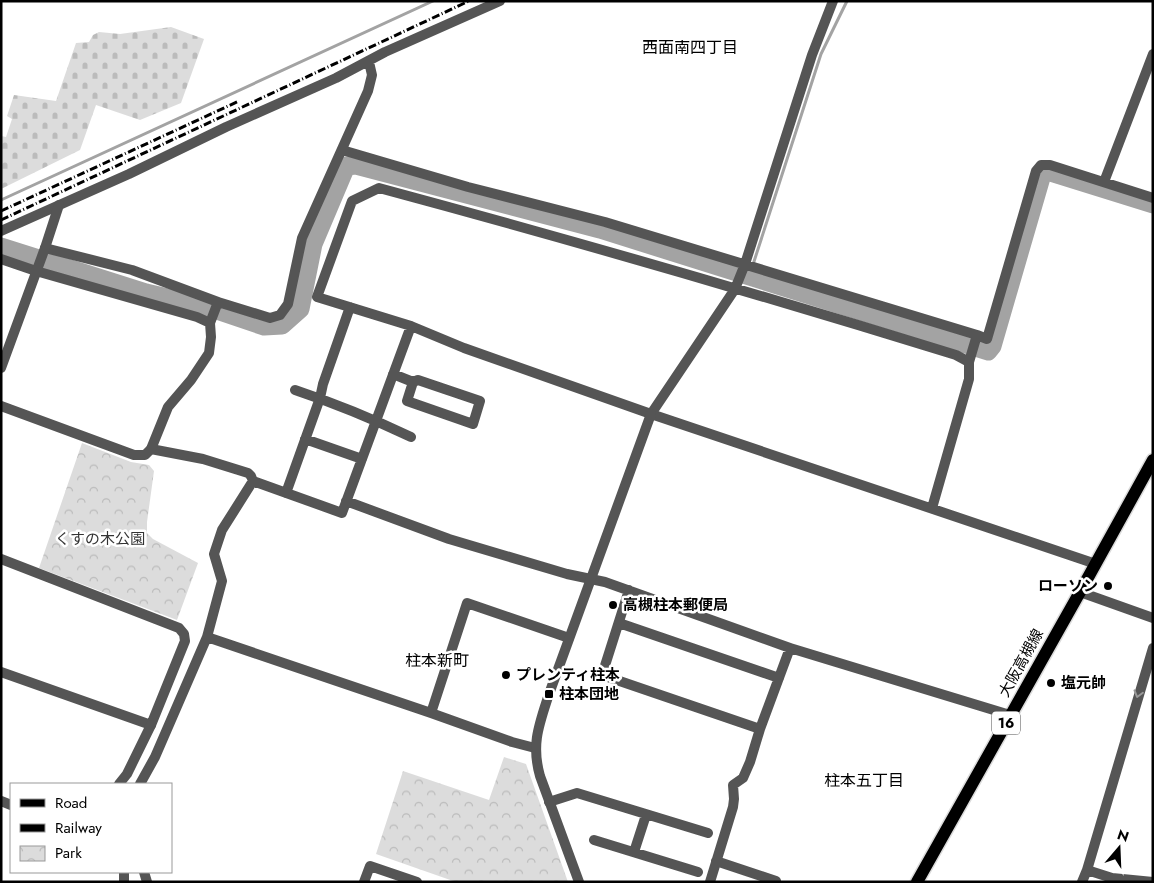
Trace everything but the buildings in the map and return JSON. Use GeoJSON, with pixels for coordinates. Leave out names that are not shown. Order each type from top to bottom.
{"type":"FeatureCollection","features":[{"type":"Feature","properties":{"kind":"main road","name":"大阪高槻線"},"geometry":{"type":"LineString","coordinates":[[917,882],[1153,460]]}},
{"type":"Feature","properties":{"kind":"street"},"geometry":{"type":"LineString","coordinates":[[1,231],[336,78],[385,52],[500,1]]}},
{"type":"Feature","properties":{"kind":"street"},"geometry":{"type":"LineString","coordinates":[[578,882],[538,767],[536,748],[540,724],[569,638],[651,414],[736,289],[812,55],[833,1]]}},
{"type":"Feature","properties":{"kind":"street"},"geometry":{"type":"LineString","coordinates":[[1104,182],[1153,54]]}},
{"type":"Feature","properties":{"kind":"street"},"geometry":{"type":"LineString","coordinates":[[45,248],[132,270],[218,302],[270,318],[280,315],[288,304],[302,238],[368,91],[372,75],[368,62]]}},
{"type":"Feature","properties":{"kind":"street"},"geometry":{"type":"LineString","coordinates":[[342,150],[468,187],[605,222],[987,339],[1036,171],[1041,165],[1050,165],[1153,198]]}},
{"type":"Feature","properties":{"kind":"street"},"geometry":{"type":"LineString","coordinates":[[969,362],[956,355],[736,289],[488,217],[379,188],[352,201],[318,297],[411,326],[464,348],[651,414],[1096,564]]}},
{"type":"Feature","properties":{"kind":"street"},"geometry":{"type":"LineString","coordinates":[[1,368],[59,205]]}},
{"type":"Feature","properties":{"kind":"street"},"geometry":{"type":"LineString","coordinates":[[1,259],[36,271],[197,317],[210,324]]}},
{"type":"Feature","properties":{"kind":"street"},"geometry":{"type":"LineString","coordinates":[[1,406],[134,455],[145,456],[151,449],[168,407],[191,380],[209,353],[212,337],[210,324],[218,302]]}},
{"type":"Feature","properties":{"kind":"street"},"geometry":{"type":"LineString","coordinates":[[286,493],[350,307]]}},
{"type":"Feature","properties":{"kind":"street"},"geometry":{"type":"LineString","coordinates":[[253,481],[342,513],[411,326]]}},
{"type":"Feature","properties":{"kind":"street"},"geometry":{"type":"LineString","coordinates":[[932,508],[969,379],[969,362],[977,335]]}},
{"type":"Feature","properties":{"kind":"street"},"geometry":{"type":"LineString","coordinates":[[393,374],[413,382],[418,380],[480,401],[473,424],[407,401],[413,382]]}},
{"type":"Feature","properties":{"kind":"street"},"geometry":{"type":"LineString","coordinates":[[295,390],[320,398],[411,437]]}},
{"type":"Feature","properties":{"kind":"street"},"geometry":{"type":"LineString","coordinates":[[305,440],[362,460]]}},
{"type":"Feature","properties":{"kind":"street"},"geometry":{"type":"LineString","coordinates":[[141,783],[155,756],[207,637],[222,581],[214,554],[222,530],[253,481],[252,476],[248,473],[203,459],[151,449]]}},
{"type":"Feature","properties":{"kind":"street"},"geometry":{"type":"LineString","coordinates":[[346,501],[449,539],[568,574],[605,582],[790,648],[1010,716]]}},
{"type":"Feature","properties":{"kind":"street"},"geometry":{"type":"LineString","coordinates":[[1,560],[179,628],[184,634],[185,641],[151,725],[127,774],[120,783]]}},
{"type":"Feature","properties":{"kind":"street"},"geometry":{"type":"LineString","coordinates":[[629,590],[602,675],[760,729]]}},
{"type":"Feature","properties":{"kind":"street"},"geometry":{"type":"LineString","coordinates":[[1080,592],[1153,618]]}},
{"type":"Feature","properties":{"kind":"street"},"geometry":{"type":"LineString","coordinates":[[431,713],[467,603],[569,638]]}},
{"type":"Feature","properties":{"kind":"street"},"geometry":{"type":"LineString","coordinates":[[619,623],[779,678]]}},
{"type":"Feature","properties":{"kind":"street"},"geometry":{"type":"LineString","coordinates":[[207,637],[512,742],[536,748]]}},
{"type":"Feature","properties":{"kind":"street"},"geometry":{"type":"LineString","coordinates":[[710,882],[733,807],[733,785],[742,778],[750,762],[790,648]]}},
{"type":"Feature","properties":{"kind":"street"},"geometry":{"type":"LineString","coordinates":[[1082,882],[1153,648]]}},
{"type":"Feature","properties":{"kind":"street"},"geometry":{"type":"LineString","coordinates":[[1,672],[151,725]]}},
{"type":"Feature","properties":{"kind":"street"},"geometry":{"type":"LineString","coordinates":[[549,802],[576,793],[708,834]]}},
{"type":"Feature","properties":{"kind":"street"},"geometry":{"type":"LineString","coordinates":[[634,852],[646,814]]}},
{"type":"Feature","properties":{"kind":"street"},"geometry":{"type":"LineString","coordinates":[[594,840],[698,872]]}},
{"type":"Feature","properties":{"kind":"street"},"geometry":{"type":"LineString","coordinates":[[716,862],[776,881]]}},
{"type":"Feature","properties":{"kind":"street"},"geometry":{"type":"LineString","coordinates":[[364,882],[370,866],[417,882]]}},
{"type":"Feature","properties":{"kind":"street"},"geometry":{"type":"LineString","coordinates":[[1087,870],[1112,878],[1153,882]]}},
{"type":"Feature","properties":{"kind":"green space"},"geometry":{"type":"Polygon","coordinates":[[[171,27],[204,39],[181,103],[140,120],[96,105],[80,150],[1,189],[1,136],[6,137],[12,119],[7,116],[14,95],[56,101],[76,43],[89,42],[93,35],[99,32],[120,34],[171,27]]]}},
{"type":"Feature","properties":{"kind":"green space","name":"くすの木公園"},"geometry":{"type":"Polygon","coordinates":[[[82,443],[131,462],[149,465],[154,471],[147,533],[153,539],[198,563],[177,620],[39,568],[82,443]]]}},
{"type":"Feature","properties":{"kind":"green space"},"geometry":{"type":"Polygon","coordinates":[[[504,757],[526,764],[568,882],[456,882],[376,854],[403,771],[489,800],[504,757]]]}},
{"type":"Feature","properties":{"kind":"waterway"},"geometry":{"type":"LineString","coordinates":[[1,200],[433,1]]}},
{"type":"Feature","properties":{"kind":"waterway"},"geometry":{"type":"LineString","coordinates":[[749,277],[821,54],[847,1]]}},
{"type":"Feature","properties":{"kind":"waterway"},"geometry":{"type":"LineString","coordinates":[[1,247],[146,293],[211,308],[264,326],[282,325],[300,309],[313,244],[346,166],[356,165],[600,229],[988,351],[992,346],[1042,174],[1047,171],[1153,204]]}},
{"type":"Feature","properties":{"kind":"railway"},"geometry":{"type":"LineString","coordinates":[[1,220],[469,1]]}},
{"type":"Feature","properties":{"kind":"railway"},"geometry":{"type":"LineString","coordinates":[[1,211],[239,101]]}},
{"type":"Feature","properties":{"kind":"place","name":"ローソン"},"geometry":{"type":"Point","coordinates":[1108,586]}},
{"type":"Feature","properties":{"kind":"place","name":"高槻柱本郵便局"},"geometry":{"type":"Point","coordinates":[613,605]}},
{"type":"Feature","properties":{"kind":"place","name":"プレンティ柱本"},"geometry":{"type":"Point","coordinates":[506,675]}},
{"type":"Feature","properties":{"kind":"place","name":"塩元帥"},"geometry":{"type":"Point","coordinates":[1051,683]}},
{"type":"Feature","properties":{"kind":"place","name":"柱本団地"},"geometry":{"type":"Point","coordinates":[549,694]}},
{"type":"Feature","properties":{"kind":"district","name":"西面南四丁目"},"geometry":{"type":"Point","coordinates":[690,47]}},
{"type":"Feature","properties":{"kind":"district","name":"柱本新町"},"geometry":{"type":"Point","coordinates":[437,660]}},
{"type":"Feature","properties":{"kind":"district","name":"柱本五丁目"},"geometry":{"type":"Point","coordinates":[864,780]}}]}
